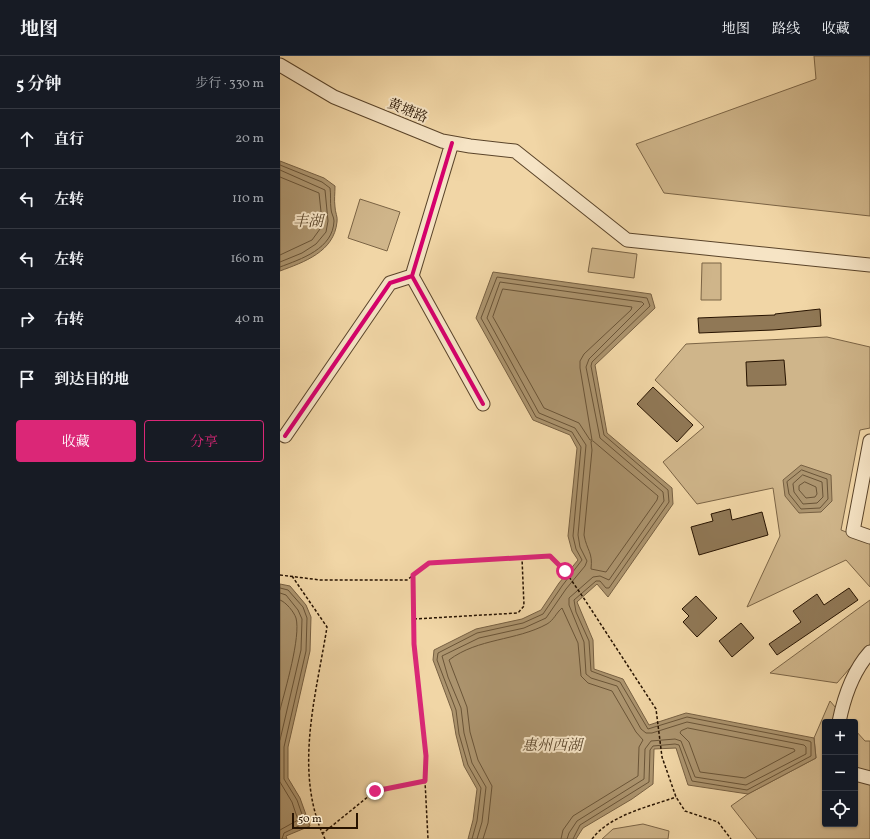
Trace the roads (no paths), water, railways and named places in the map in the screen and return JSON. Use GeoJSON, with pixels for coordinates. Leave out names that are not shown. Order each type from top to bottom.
{"type":"FeatureCollection","features":[{"type":"Feature","properties":{"kind":"street","name":"黄塘路"},"geometry":{"type":"LineString","coordinates":[[280,65],[334,97],[442,141],[515,151],[627,240],[870,266]]}},
{"type":"Feature","properties":{"kind":"street"},"geometry":{"type":"LineString","coordinates":[[452,143],[412,276],[483,404]]}},
{"type":"Feature","properties":{"kind":"street"},"geometry":{"type":"LineString","coordinates":[[285,436],[390,283],[412,276]]}},
{"type":"Feature","properties":{"kind":"street"},"geometry":{"type":"LineString","coordinates":[[870,441],[853,531],[870,536]]}},
{"type":"Feature","properties":{"kind":"street"},"geometry":{"type":"LineString","coordinates":[[840,719],[844,698],[864,659],[870,652]]}},
{"type":"Feature","properties":{"kind":"street"},"geometry":{"type":"LineString","coordinates":[[858,775],[870,778]]}},
{"type":"Feature","properties":{"kind":"water","name":"丰湖"},"geometry":{"type":"Polygon","coordinates":[[[280,161],[324,178],[335,186],[337,220],[335,232],[324,248],[299,264],[280,271],[280,161]]]}},
{"type":"Feature","properties":{"kind":"water","name":"惠州西湖"},"geometry":{"type":"Polygon","coordinates":[[[493,272],[651,294],[655,308],[595,365],[607,433],[672,488],[673,504],[608,597],[597,584],[577,602],[593,640],[594,669],[623,679],[649,725],[686,713],[814,738],[816,758],[748,794],[688,785],[676,748],[654,749],[653,784],[632,799],[583,828],[576,839],[468,839],[473,820],[477,789],[464,766],[456,735],[452,711],[433,660],[434,650],[476,629],[522,619],[541,610],[559,583],[578,560],[572,551],[568,536],[577,448],[570,435],[533,420],[476,318],[493,272]]]}},
{"type":"Feature","properties":{"kind":"water"},"geometry":{"type":"Polygon","coordinates":[[[801,465],[831,475],[832,501],[821,512],[799,513],[785,496],[783,480],[801,465]]]}},
{"type":"Feature","properties":{"kind":"water"},"geometry":{"type":"Polygon","coordinates":[[[280,584],[290,586],[306,605],[311,617],[310,651],[288,747],[288,778],[300,798],[310,826],[286,836],[287,839],[280,839],[280,584]]]}}]}
